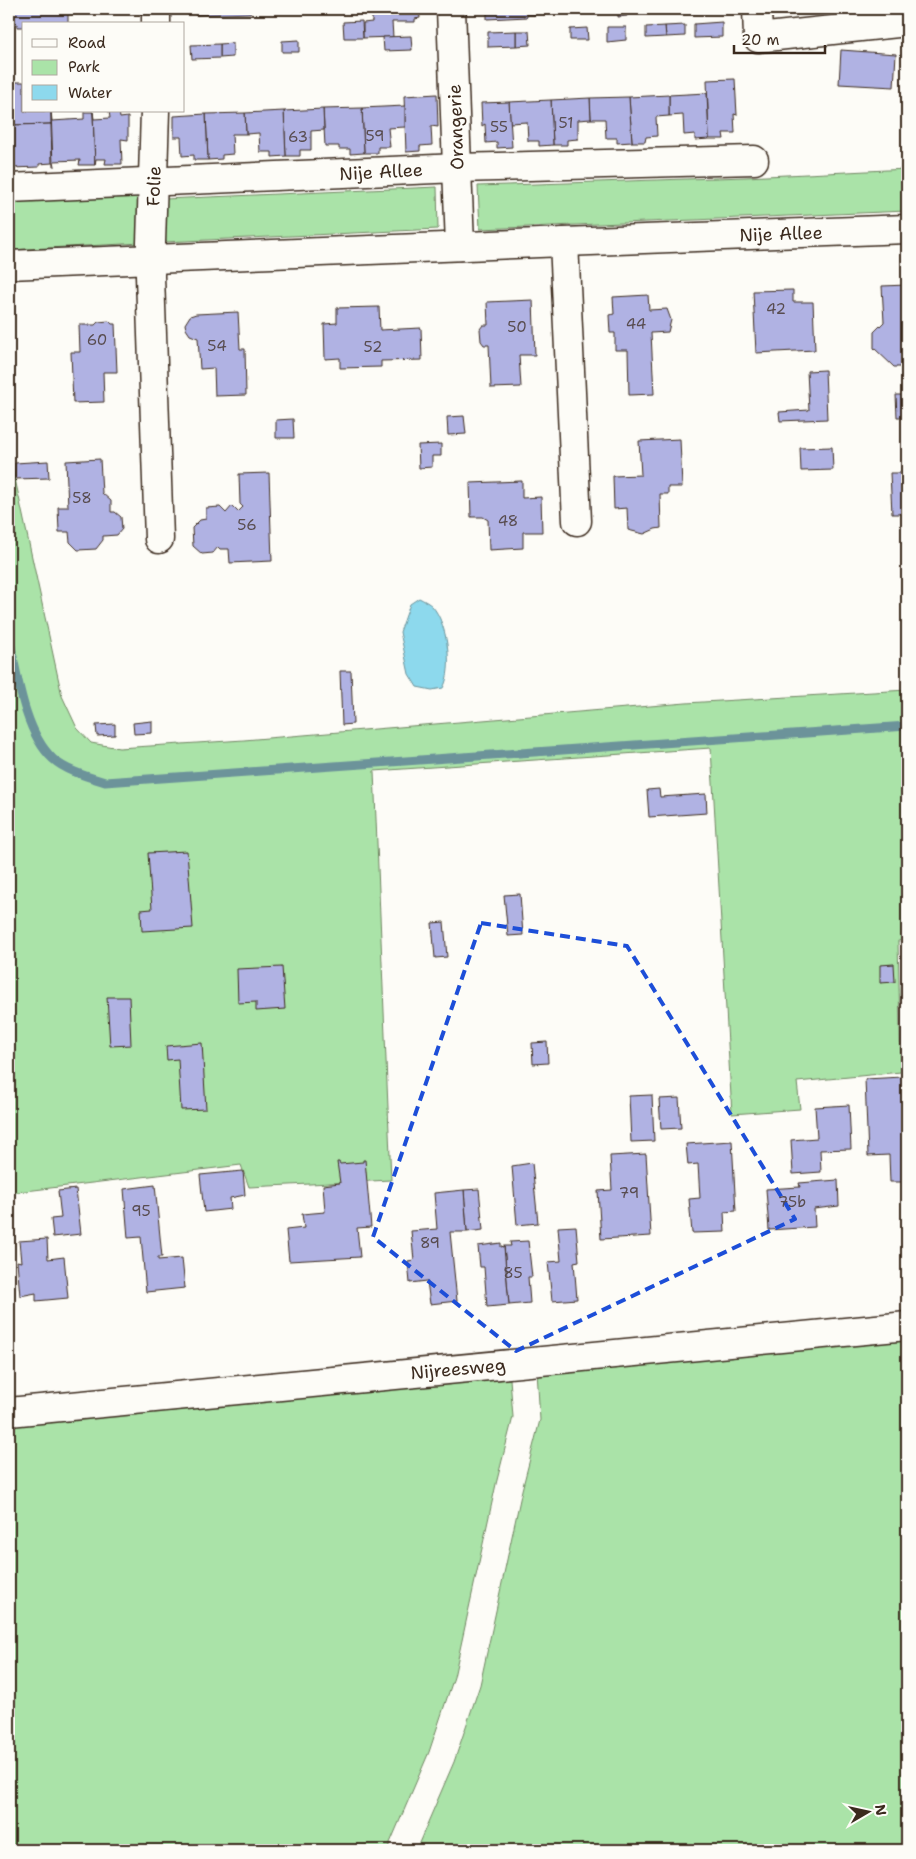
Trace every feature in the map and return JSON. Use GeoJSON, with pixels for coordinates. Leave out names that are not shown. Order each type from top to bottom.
{"type":"FeatureCollection","features":[{"type":"Feature","properties":{"kind":"street"},"geometry":{"type":"LineString","coordinates":[[156,9],[156,22]]}},
{"type":"Feature","properties":{"kind":"street","name":"Orangerie"},"geometry":{"type":"LineString","coordinates":[[451,9],[460,246]]}},
{"type":"Feature","properties":{"kind":"street"},"geometry":{"type":"LineString","coordinates":[[757,9],[758,38],[907,22]]}},
{"type":"Feature","properties":{"kind":"street","name":"Folie"},"geometry":{"type":"LineString","coordinates":[[150,260],[156,112]]}},
{"type":"Feature","properties":{"kind":"street","name":"Nije Allee"},"geometry":{"type":"LineString","coordinates":[[9,188],[458,168],[754,160]]}},
{"type":"Feature","properties":{"kind":"street","name":"Nije Allee"},"geometry":{"type":"LineString","coordinates":[[9,266],[907,229]]}},
{"type":"Feature","properties":{"kind":"street"},"geometry":{"type":"LineString","coordinates":[[564,242],[577,521]]}},
{"type":"Feature","properties":{"kind":"street"},"geometry":{"type":"LineString","coordinates":[[150,260],[159,539]]}},
{"type":"Feature","properties":{"kind":"street","name":"Nijreesweg"},"geometry":{"type":"LineString","coordinates":[[9,1412],[907,1326]]}},
{"type":"Feature","properties":{"kind":"highlighted area"},"geometry":{"type":"Polygon","coordinates":[[[481,923],[627,946],[795,1219],[516,1351],[373,1237],[481,923]]]}},
{"type":"Feature","properties":{"kind":"green space"},"geometry":{"type":"Polygon","coordinates":[[[907,169],[907,211],[480,229],[478,186],[746,177],[907,169]]]}},
{"type":"Feature","properties":{"kind":"green space"},"geometry":{"type":"Polygon","coordinates":[[[437,187],[438,229],[164,242],[164,199],[437,187]]]}},
{"type":"Feature","properties":{"kind":"green space"},"geometry":{"type":"Polygon","coordinates":[[[142,192],[142,243],[9,250],[9,200],[142,192]]]}},
{"type":"Feature","properties":{"kind":"green space"},"geometry":{"type":"Polygon","coordinates":[[[9,451],[62,696],[77,728],[91,743],[119,748],[244,740],[686,703],[907,690],[907,940],[898,941],[901,1072],[797,1082],[800,1109],[732,1114],[711,748],[374,771],[391,1180],[249,1187],[241,1165],[9,1193],[9,451]]]}},
{"type":"Feature","properties":{"kind":"green space"},"geometry":{"type":"Polygon","coordinates":[[[907,1336],[907,1850],[416,1850],[454,1762],[480,1685],[522,1490],[540,1420],[537,1371],[907,1336]]]}},
{"type":"Feature","properties":{"kind":"green space"},"geometry":{"type":"Polygon","coordinates":[[[510,1379],[513,1417],[496,1484],[454,1677],[429,1752],[387,1850],[9,1850],[9,1422],[510,1379]]]}},
{"type":"Feature","properties":{"kind":"water"},"geometry":{"type":"Polygon","coordinates":[[[419,598],[432,606],[442,623],[445,634],[448,669],[443,688],[432,690],[417,687],[409,674],[400,632],[410,604],[419,598]]]}},
{"type":"Feature","properties":{"kind":"building"},"geometry":{"type":"Polygon","coordinates":[[[14,9],[68,9],[68,22],[22,22],[22,27],[17,27],[17,24],[14,24],[14,9]]]}},
{"type":"Feature","properties":{"kind":"building"},"geometry":{"type":"Polygon","coordinates":[[[195,9],[251,9],[251,13],[195,15],[195,9]]]}},
{"type":"Feature","properties":{"kind":"building"},"geometry":{"type":"Polygon","coordinates":[[[372,9],[419,9],[420,18],[415,19],[415,22],[392,22],[393,37],[363,38],[363,23],[372,22],[372,9]]]}},
{"type":"Feature","properties":{"kind":"building"},"geometry":{"type":"Polygon","coordinates":[[[487,9],[534,9],[535,15],[487,19],[487,9]]]}},
{"type":"Feature","properties":{"kind":"building"},"geometry":{"type":"Polygon","coordinates":[[[618,9],[627,9],[627,16],[618,17],[618,9]]]}},
{"type":"Feature","properties":{"kind":"building"},"geometry":{"type":"Polygon","coordinates":[[[681,9],[721,9],[721,12],[681,14],[681,9]]]}},
{"type":"Feature","properties":{"kind":"building"},"geometry":{"type":"Polygon","coordinates":[[[793,9],[854,9],[854,12],[835,14],[835,11],[793,15],[793,9]]]}},
{"type":"Feature","properties":{"kind":"building"},"geometry":{"type":"Polygon","coordinates":[[[362,21],[363,38],[344,38],[343,22],[362,21]]]}},
{"type":"Feature","properties":{"kind":"building"},"geometry":{"type":"Polygon","coordinates":[[[722,22],[722,37],[694,38],[694,24],[722,22]]]}},
{"type":"Feature","properties":{"kind":"building"},"geometry":{"type":"Polygon","coordinates":[[[685,25],[685,36],[666,37],[665,26],[685,25]]]}},
{"type":"Feature","properties":{"kind":"building"},"geometry":{"type":"Polygon","coordinates":[[[665,26],[666,37],[646,38],[646,27],[665,26]]]}},
{"type":"Feature","properties":{"kind":"building"},"geometry":{"type":"Polygon","coordinates":[[[607,27],[626,27],[626,40],[607,42],[607,27]]]}},
{"type":"Feature","properties":{"kind":"building"},"geometry":{"type":"Polygon","coordinates":[[[587,28],[588,40],[570,40],[570,29],[587,28]]]}},
{"type":"Feature","properties":{"kind":"building"},"geometry":{"type":"Polygon","coordinates":[[[516,31],[529,31],[530,45],[516,46],[516,31]]]}},
{"type":"Feature","properties":{"kind":"building"},"geometry":{"type":"Polygon","coordinates":[[[516,31],[516,46],[488,47],[488,32],[516,31]]]}},
{"type":"Feature","properties":{"kind":"building"},"geometry":{"type":"Polygon","coordinates":[[[411,36],[412,50],[384,51],[383,37],[411,36]]]}},
{"type":"Feature","properties":{"kind":"building"},"geometry":{"type":"Polygon","coordinates":[[[299,40],[299,52],[282,52],[282,41],[299,40]]]}},
{"type":"Feature","properties":{"kind":"building"},"geometry":{"type":"Polygon","coordinates":[[[233,43],[233,57],[220,58],[220,44],[233,43]]]}},
{"type":"Feature","properties":{"kind":"building"},"geometry":{"type":"Polygon","coordinates":[[[220,44],[220,58],[192,59],[191,45],[220,44]]]}},
{"type":"Feature","properties":{"kind":"building"},"geometry":{"type":"Polygon","coordinates":[[[841,50],[896,54],[894,87],[839,84],[841,50]]]}},
{"type":"Feature","properties":{"kind":"building"},"geometry":{"type":"Polygon","coordinates":[[[735,79],[737,115],[734,114],[735,133],[723,133],[724,139],[709,139],[707,80],[735,79]]]}},
{"type":"Feature","properties":{"kind":"building"},"geometry":{"type":"Polygon","coordinates":[[[9,82],[22,82],[22,112],[51,112],[51,124],[13,125],[12,111],[9,111],[9,82]]]}},
{"type":"Feature","properties":{"kind":"building"},"geometry":{"type":"Polygon","coordinates":[[[707,93],[709,139],[695,140],[695,134],[684,135],[683,115],[669,116],[669,95],[707,93]]]}},
{"type":"Feature","properties":{"kind":"building"},"geometry":{"type":"Polygon","coordinates":[[[437,94],[438,127],[431,126],[432,145],[420,146],[420,151],[406,152],[404,96],[437,94]]]}},
{"type":"Feature","properties":{"kind":"building"},"geometry":{"type":"Polygon","coordinates":[[[669,95],[669,116],[656,117],[657,136],[646,137],[645,142],[632,142],[629,97],[669,95]]]}},
{"type":"Feature","properties":{"kind":"building"},"geometry":{"type":"Polygon","coordinates":[[[629,97],[632,142],[617,143],[617,138],[606,138],[605,119],[591,119],[590,98],[629,97]]]}},
{"type":"Feature","properties":{"kind":"building"},"geometry":{"type":"Polygon","coordinates":[[[590,98],[591,119],[578,120],[578,139],[567,140],[567,145],[553,145],[551,100],[590,98]]]}},
{"type":"Feature","properties":{"kind":"building"},"geometry":{"type":"Polygon","coordinates":[[[551,100],[553,145],[539,146],[539,141],[528,141],[527,122],[510,123],[509,102],[551,100]]]}},
{"type":"Feature","properties":{"kind":"building"},"geometry":{"type":"Polygon","coordinates":[[[509,102],[512,147],[497,148],[497,142],[486,143],[485,124],[482,126],[481,103],[509,102]]]}},
{"type":"Feature","properties":{"kind":"building"},"geometry":{"type":"Polygon","coordinates":[[[405,106],[405,127],[388,128],[390,147],[378,147],[378,153],[364,153],[362,108],[405,106]]]}},
{"type":"Feature","properties":{"kind":"building"},"geometry":{"type":"Polygon","coordinates":[[[362,108],[364,153],[350,154],[350,149],[339,149],[339,146],[325,146],[323,109],[362,108]]]}},
{"type":"Feature","properties":{"kind":"building"},"geometry":{"type":"Polygon","coordinates":[[[323,109],[324,130],[311,131],[311,150],[300,150],[300,156],[286,156],[284,111],[323,109]]]}},
{"type":"Feature","properties":{"kind":"building"},"geometry":{"type":"Polygon","coordinates":[[[284,111],[286,156],[272,157],[272,152],[260,152],[259,133],[246,134],[245,113],[284,111]]]}},
{"type":"Feature","properties":{"kind":"building"},"geometry":{"type":"Polygon","coordinates":[[[51,112],[52,121],[84,119],[84,112],[93,112],[95,165],[79,165],[80,160],[54,161],[55,166],[53,166],[51,112]]]}},
{"type":"Feature","properties":{"kind":"building"},"geometry":{"type":"Polygon","coordinates":[[[93,112],[94,119],[110,118],[109,112],[119,112],[120,118],[128,117],[128,140],[121,139],[122,164],[105,164],[106,159],[96,159],[95,165],[93,112]]]}},
{"type":"Feature","properties":{"kind":"building"},"geometry":{"type":"Polygon","coordinates":[[[245,113],[246,134],[232,134],[233,154],[222,155],[222,159],[208,160],[206,114],[245,113]]]}},
{"type":"Feature","properties":{"kind":"building"},"geometry":{"type":"Polygon","coordinates":[[[206,114],[208,160],[194,160],[194,155],[182,156],[181,137],[174,138],[174,116],[206,114]]]}},
{"type":"Feature","properties":{"kind":"building"},"geometry":{"type":"Polygon","coordinates":[[[51,124],[52,163],[39,164],[39,167],[11,168],[10,139],[13,139],[13,125],[51,124]]]}},
{"type":"Feature","properties":{"kind":"building"},"geometry":{"type":"Polygon","coordinates":[[[907,285],[907,367],[894,367],[874,348],[874,332],[884,322],[882,286],[907,285]]]}},
{"type":"Feature","properties":{"kind":"building"},"geometry":{"type":"Polygon","coordinates":[[[793,290],[793,302],[813,302],[815,350],[756,353],[753,291],[793,290]]]}},
{"type":"Feature","properties":{"kind":"building"},"geometry":{"type":"Polygon","coordinates":[[[648,295],[649,310],[667,309],[671,320],[668,332],[651,333],[654,394],[629,395],[628,350],[615,350],[615,333],[610,333],[609,315],[614,314],[613,297],[648,295]]]}},
{"type":"Feature","properties":{"kind":"building"},"geometry":{"type":"Polygon","coordinates":[[[533,300],[535,355],[519,355],[521,387],[491,388],[489,345],[484,345],[481,341],[480,329],[483,325],[488,325],[487,302],[533,300]]]}},
{"type":"Feature","properties":{"kind":"building"},"geometry":{"type":"Polygon","coordinates":[[[379,307],[380,330],[421,328],[422,360],[381,361],[381,367],[340,368],[340,358],[325,359],[324,324],[337,323],[337,308],[379,307]]]}},
{"type":"Feature","properties":{"kind":"building"},"geometry":{"type":"Polygon","coordinates":[[[238,312],[240,349],[245,349],[246,395],[215,396],[214,368],[200,369],[198,338],[190,335],[185,324],[190,316],[196,314],[238,312]]]}},
{"type":"Feature","properties":{"kind":"building"},"geometry":{"type":"Polygon","coordinates":[[[109,321],[115,324],[117,372],[103,372],[104,402],[73,403],[71,352],[80,352],[79,325],[95,325],[98,322],[109,321]]]}},
{"type":"Feature","properties":{"kind":"building"},"geometry":{"type":"Polygon","coordinates":[[[825,370],[827,419],[780,421],[779,412],[809,410],[807,371],[825,370]]]}},
{"type":"Feature","properties":{"kind":"building"},"geometry":{"type":"Polygon","coordinates":[[[896,395],[907,395],[907,417],[897,417],[896,395]]]}},
{"type":"Feature","properties":{"kind":"building"},"geometry":{"type":"Polygon","coordinates":[[[464,416],[466,434],[448,435],[447,417],[464,416]]]}},
{"type":"Feature","properties":{"kind":"building"},"geometry":{"type":"Polygon","coordinates":[[[293,419],[294,438],[276,438],[276,420],[293,419]]]}},
{"type":"Feature","properties":{"kind":"building"},"geometry":{"type":"Polygon","coordinates":[[[680,439],[682,487],[668,487],[668,494],[660,494],[661,528],[644,534],[628,530],[627,508],[614,509],[613,476],[641,475],[639,441],[680,439]]]}},
{"type":"Feature","properties":{"kind":"building"},"geometry":{"type":"Polygon","coordinates":[[[441,444],[441,456],[432,456],[432,467],[419,468],[418,445],[441,444]]]}},
{"type":"Feature","properties":{"kind":"building"},"geometry":{"type":"Polygon","coordinates":[[[832,447],[833,470],[801,471],[800,448],[832,447]]]}},
{"type":"Feature","properties":{"kind":"building"},"geometry":{"type":"Polygon","coordinates":[[[100,459],[102,493],[111,501],[111,512],[115,512],[121,517],[122,529],[117,535],[103,536],[103,540],[96,549],[78,550],[70,542],[69,532],[59,532],[58,507],[68,507],[66,461],[100,459]]]}},
{"type":"Feature","properties":{"kind":"building"},"geometry":{"type":"Polygon","coordinates":[[[48,461],[49,478],[15,479],[15,463],[48,461]]]}},
{"type":"Feature","properties":{"kind":"building"},"geometry":{"type":"Polygon","coordinates":[[[269,473],[272,561],[230,563],[229,549],[220,549],[218,547],[213,553],[202,554],[193,546],[192,528],[200,520],[206,519],[206,508],[220,507],[226,513],[232,506],[238,512],[243,507],[240,504],[239,474],[269,473]]]}},
{"type":"Feature","properties":{"kind":"building"},"geometry":{"type":"Polygon","coordinates":[[[890,473],[907,473],[907,514],[892,514],[890,473]]]}},
{"type":"Feature","properties":{"kind":"building"},"geometry":{"type":"Polygon","coordinates":[[[522,481],[522,498],[541,497],[542,532],[523,532],[523,548],[489,550],[488,520],[483,517],[471,517],[470,483],[522,481]]]}},
{"type":"Feature","properties":{"kind":"building"},"geometry":{"type":"Polygon","coordinates":[[[340,671],[351,671],[353,724],[342,725],[340,671]]]}},
{"type":"Feature","properties":{"kind":"building"},"geometry":{"type":"Polygon","coordinates":[[[152,721],[152,733],[134,734],[133,723],[152,721]]]}},
{"type":"Feature","properties":{"kind":"building"},"geometry":{"type":"Polygon","coordinates":[[[115,724],[115,735],[97,736],[96,725],[115,724]]]}},
{"type":"Feature","properties":{"kind":"building"},"geometry":{"type":"Polygon","coordinates":[[[659,789],[660,797],[706,794],[707,813],[649,817],[647,790],[659,789]]]}},
{"type":"Feature","properties":{"kind":"building"},"geometry":{"type":"Polygon","coordinates":[[[187,851],[193,928],[142,931],[141,910],[152,909],[148,853],[187,851]]]}},
{"type":"Feature","properties":{"kind":"building"},"geometry":{"type":"Polygon","coordinates":[[[520,894],[523,935],[508,936],[504,895],[520,894]]]}},
{"type":"Feature","properties":{"kind":"building"},"geometry":{"type":"Polygon","coordinates":[[[444,922],[447,957],[435,958],[432,923],[444,922]]]}},
{"type":"Feature","properties":{"kind":"building"},"geometry":{"type":"Polygon","coordinates":[[[894,964],[895,982],[880,983],[880,965],[894,964]]]}},
{"type":"Feature","properties":{"kind":"building"},"geometry":{"type":"Polygon","coordinates":[[[282,967],[285,1009],[256,1011],[256,1002],[238,1003],[237,969],[282,967]]]}},
{"type":"Feature","properties":{"kind":"building"},"geometry":{"type":"Polygon","coordinates":[[[107,997],[129,997],[131,1045],[110,1046],[107,997]]]}},
{"type":"Feature","properties":{"kind":"building"},"geometry":{"type":"Polygon","coordinates":[[[547,1042],[548,1063],[533,1064],[532,1043],[547,1042]]]}},
{"type":"Feature","properties":{"kind":"building"},"geometry":{"type":"Polygon","coordinates":[[[202,1043],[206,1109],[181,1110],[178,1059],[167,1060],[166,1046],[202,1043]]]}},
{"type":"Feature","properties":{"kind":"building"},"geometry":{"type":"Polygon","coordinates":[[[903,1077],[907,1182],[890,1182],[889,1155],[868,1156],[865,1079],[903,1077]]]}},
{"type":"Feature","properties":{"kind":"building"},"geometry":{"type":"Polygon","coordinates":[[[652,1095],[654,1141],[631,1142],[629,1096],[652,1095]]]}},
{"type":"Feature","properties":{"kind":"building"},"geometry":{"type":"Polygon","coordinates":[[[679,1098],[681,1128],[661,1129],[659,1099],[679,1098]]]}},
{"type":"Feature","properties":{"kind":"building"},"geometry":{"type":"Polygon","coordinates":[[[849,1105],[851,1149],[820,1150],[821,1172],[793,1174],[791,1140],[817,1138],[815,1107],[849,1105]]]}},
{"type":"Feature","properties":{"kind":"building"},"geometry":{"type":"Polygon","coordinates":[[[732,1141],[736,1211],[724,1212],[725,1232],[692,1233],[689,1199],[700,1198],[698,1164],[688,1165],[686,1144],[732,1141]]]}},
{"type":"Feature","properties":{"kind":"building"},"geometry":{"type":"Polygon","coordinates":[[[646,1154],[651,1236],[601,1239],[598,1191],[612,1190],[610,1156],[646,1154]]]}},
{"type":"Feature","properties":{"kind":"building"},"geometry":{"type":"Polygon","coordinates":[[[365,1160],[371,1227],[357,1228],[360,1257],[289,1261],[286,1230],[304,1228],[302,1214],[325,1212],[323,1185],[340,1183],[337,1162],[340,1164],[363,1162],[365,1160]]]}},
{"type":"Feature","properties":{"kind":"building"},"geometry":{"type":"Polygon","coordinates":[[[532,1163],[538,1223],[517,1225],[512,1166],[532,1163]]]}},
{"type":"Feature","properties":{"kind":"building"},"geometry":{"type":"Polygon","coordinates":[[[243,1171],[245,1195],[230,1198],[231,1209],[204,1212],[200,1175],[243,1171]]]}},
{"type":"Feature","properties":{"kind":"building"},"geometry":{"type":"Polygon","coordinates":[[[838,1180],[839,1206],[814,1209],[815,1227],[769,1230],[766,1189],[800,1187],[799,1183],[838,1180]]]}},
{"type":"Feature","properties":{"kind":"building"},"geometry":{"type":"Polygon","coordinates":[[[155,1185],[162,1257],[158,1257],[158,1260],[182,1258],[185,1288],[146,1292],[141,1237],[128,1238],[124,1189],[155,1185]]]}},
{"type":"Feature","properties":{"kind":"building"},"geometry":{"type":"Polygon","coordinates":[[[76,1189],[81,1234],[53,1237],[51,1219],[61,1218],[58,1191],[76,1189]]]}},
{"type":"Feature","properties":{"kind":"building"},"geometry":{"type":"Polygon","coordinates":[[[479,1189],[483,1230],[467,1232],[464,1190],[479,1189]]]}},
{"type":"Feature","properties":{"kind":"building"},"geometry":{"type":"Polygon","coordinates":[[[464,1190],[467,1232],[450,1232],[457,1301],[430,1304],[427,1281],[410,1283],[408,1261],[414,1260],[411,1231],[437,1229],[434,1193],[464,1190]]]}},
{"type":"Feature","properties":{"kind":"building"},"geometry":{"type":"Polygon","coordinates":[[[576,1226],[579,1261],[574,1262],[577,1299],[552,1301],[548,1262],[561,1261],[558,1227],[576,1226]]]}},
{"type":"Feature","properties":{"kind":"building"},"geometry":{"type":"Polygon","coordinates":[[[47,1239],[48,1259],[64,1257],[68,1298],[36,1301],[36,1293],[20,1296],[17,1261],[21,1262],[19,1241],[47,1239]]]}},
{"type":"Feature","properties":{"kind":"building"},"geometry":{"type":"Polygon","coordinates":[[[528,1241],[532,1277],[528,1277],[530,1303],[509,1305],[504,1246],[511,1246],[510,1242],[528,1241]]]}},
{"type":"Feature","properties":{"kind":"building"},"geometry":{"type":"Polygon","coordinates":[[[501,1243],[501,1247],[504,1246],[509,1305],[487,1307],[484,1267],[480,1267],[478,1246],[501,1243]]]}},
{"type":"Feature","properties":{"kind":"waterway"},"geometry":{"type":"LineString","coordinates":[[9,637],[23,702],[28,718],[43,748],[64,767],[105,782],[907,726]]}}]}
